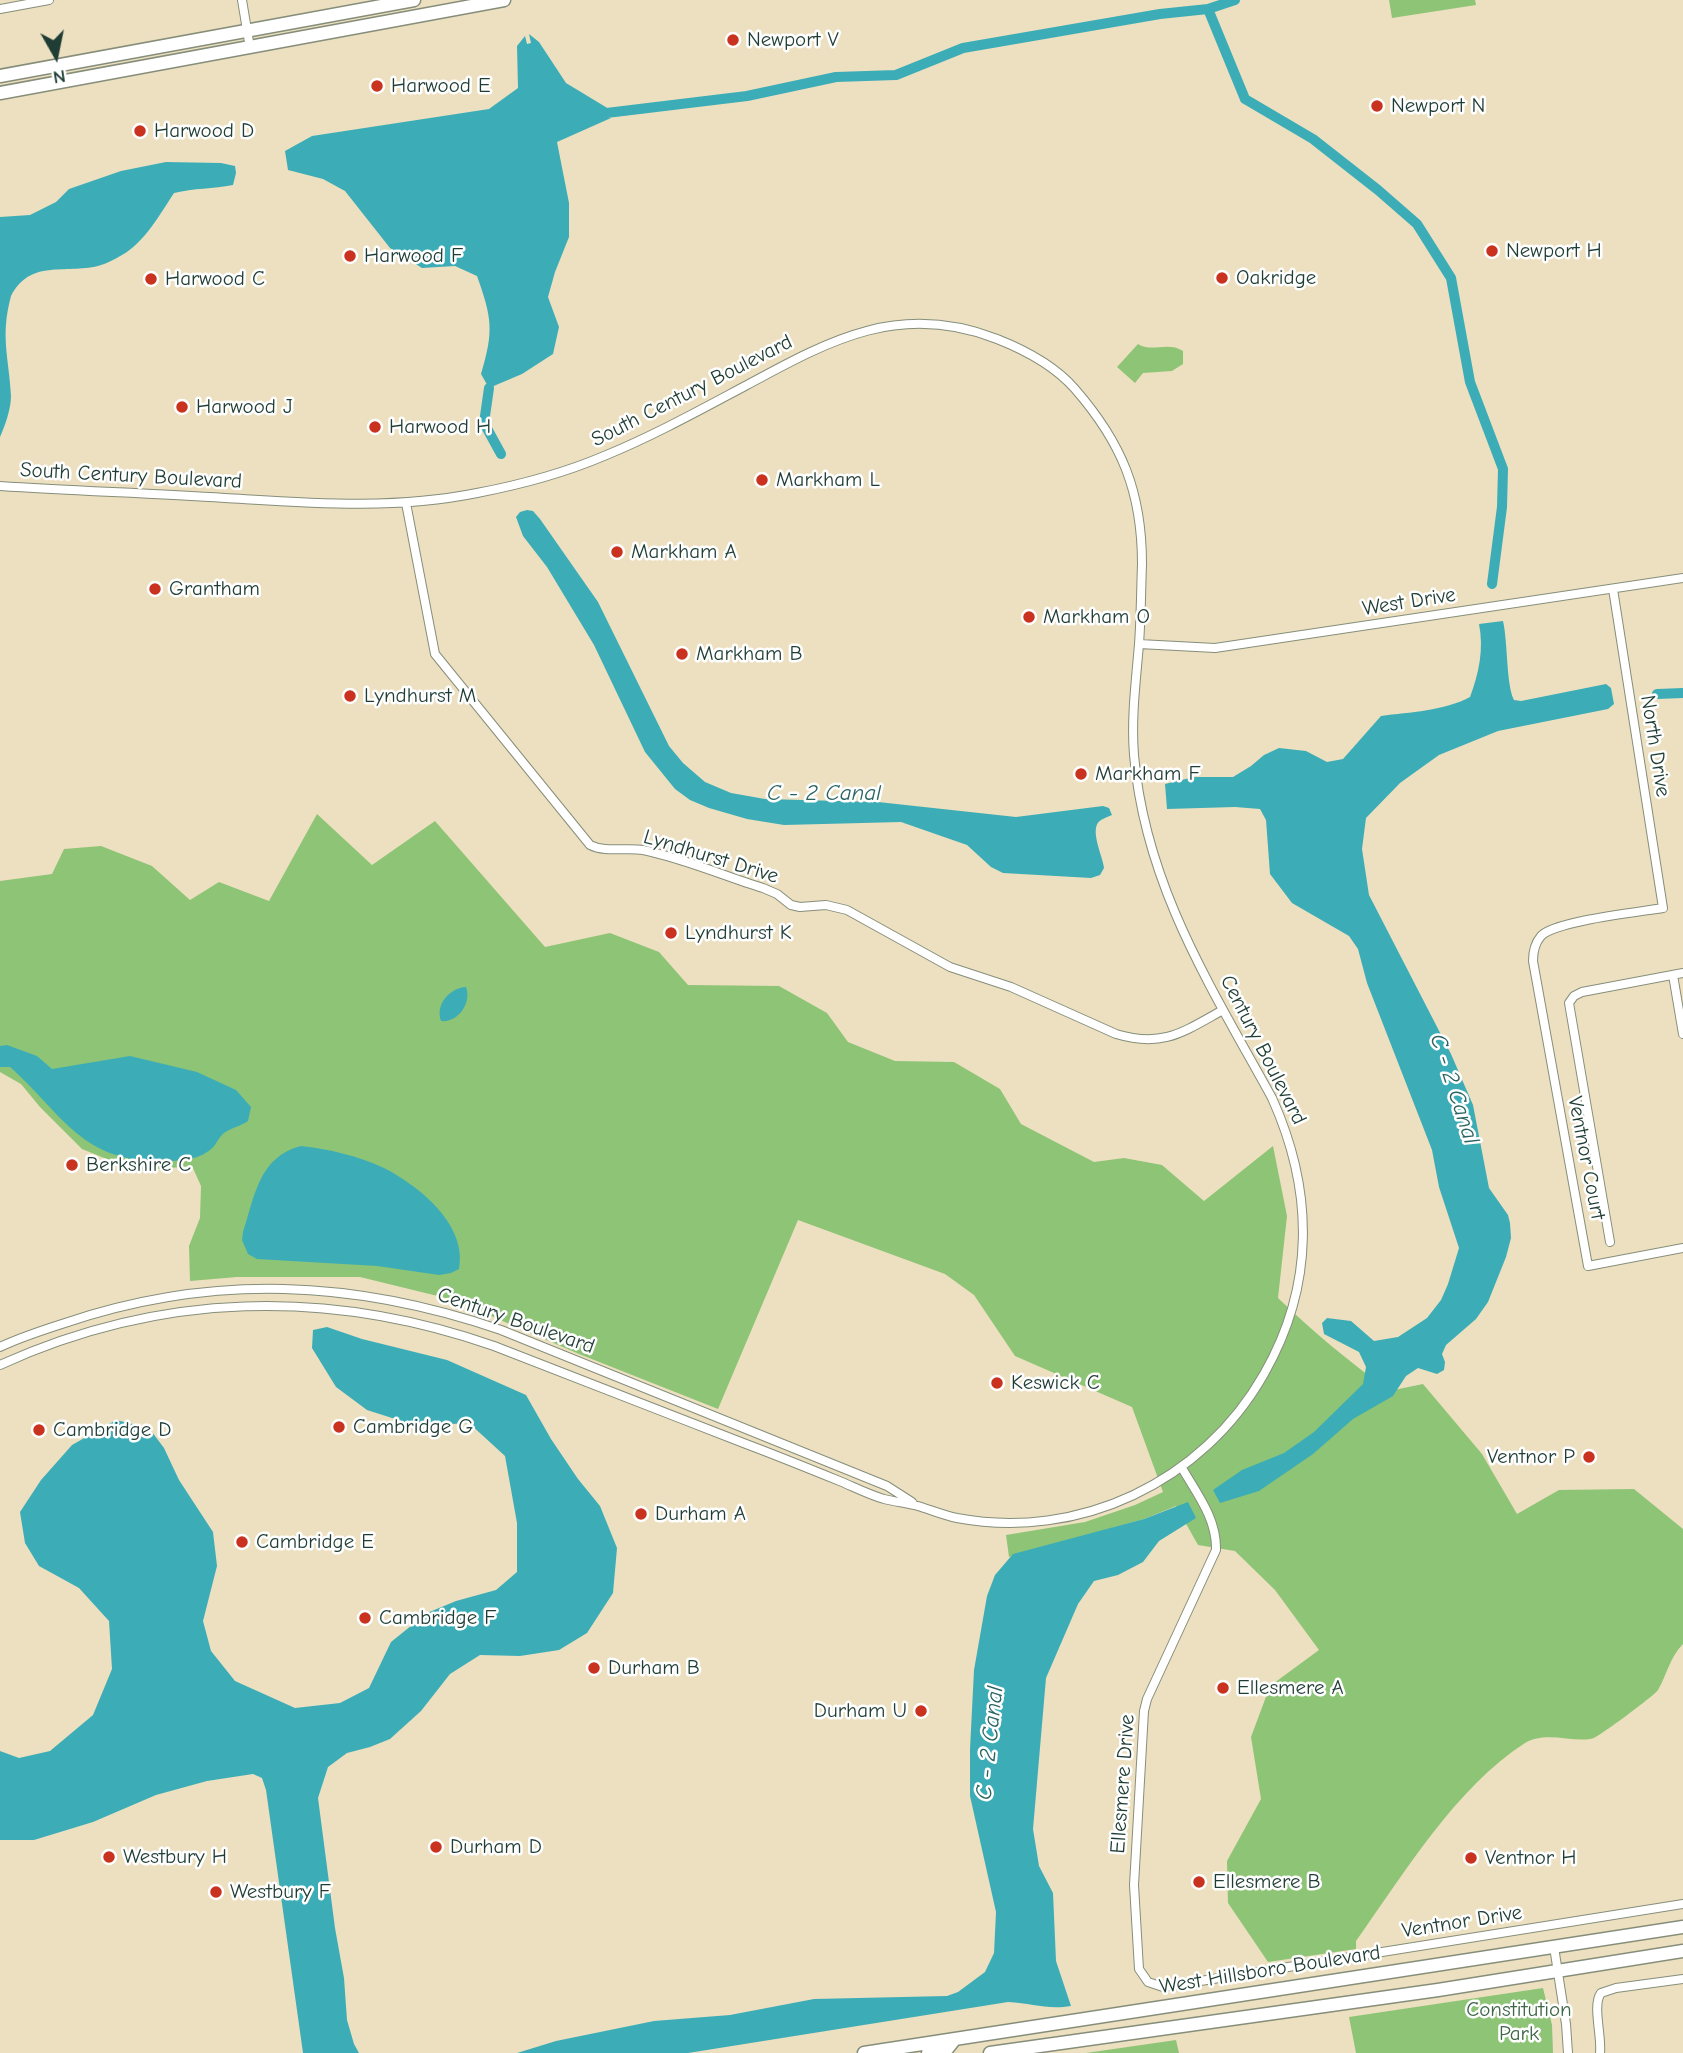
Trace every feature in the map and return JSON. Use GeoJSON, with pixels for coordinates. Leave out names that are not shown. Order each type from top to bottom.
{"type":"FeatureCollection","features":[{"type":"Feature","properties":{"kind":"main road"},"geometry":{"type":"LineString","coordinates":[[0,76],[414,0]]}},
{"type":"Feature","properties":{"kind":"main road"},"geometry":{"type":"LineString","coordinates":[[0,93],[505,0]]}},
{"type":"Feature","properties":{"kind":"main road","name":"West Hillsboro Boulevard"},"geometry":{"type":"LineString","coordinates":[[863,2053],[1683,1927]]}},
{"type":"Feature","properties":{"kind":"main road","name":"West Hillsboro Boulevard"},"geometry":{"type":"LineString","coordinates":[[990,2053],[1683,1951]]}},
{"type":"Feature","properties":{"kind":"main road"},"geometry":{"type":"LineString","coordinates":[[928,2053],[947,2049],[955,2039]]}},
{"type":"Feature","properties":{"kind":"street"},"geometry":{"type":"LineString","coordinates":[[0,9],[49,0]]}},
{"type":"Feature","properties":{"kind":"street"},"geometry":{"type":"LineString","coordinates":[[242,0],[250,48]]}},
{"type":"Feature","properties":{"kind":"street","name":"South Century Boulevard"},"geometry":{"type":"LineString","coordinates":[[0,486],[341,505],[406,503],[476,494],[603,457],[800,356],[849,335],[885,326],[926,325],[969,331],[1010,344],[1051,368],[1070,384],[1101,420],[1117,447],[1132,483],[1139,512]]}},
{"type":"Feature","properties":{"kind":"street","name":"Lyndhurst Drive"},"geometry":{"type":"LineString","coordinates":[[406,503],[435,654],[590,845],[604,849],[632,849],[654,853],[763,888],[777,894],[791,905],[826,905],[846,910],[950,967],[1011,987],[1133,1039],[1149,1041],[1166,1038],[1223,1010]]}},
{"type":"Feature","properties":{"kind":"street","name":"Century Boulevard"},"geometry":{"type":"LineString","coordinates":[[0,1365],[102,1328],[178,1311],[232,1306],[332,1308],[385,1315],[450,1331],[883,1499],[946,1515],[980,1521],[1015,1522],[1050,1520],[1082,1514],[1149,1488],[1182,1468],[1218,1436],[1254,1392],[1285,1334],[1294,1304],[1303,1245],[1302,1199],[1284,1125],[1184,935],[1165,893],[1149,846],[1141,805],[1133,734],[1142,564],[1139,512]]}},
{"type":"Feature","properties":{"kind":"street","name":"West Drive"},"geometry":{"type":"LineString","coordinates":[[1139,644],[1215,648],[1683,578]]}},
{"type":"Feature","properties":{"kind":"street","name":"North Drive"},"geometry":{"type":"LineString","coordinates":[[1533,961],[1535,946],[1541,936],[1559,926],[1663,908],[1613,589]]}},
{"type":"Feature","properties":{"kind":"street","name":"Ventnor Court"},"geometry":{"type":"LineString","coordinates":[[1533,961],[1588,1266],[1683,1248]]}},
{"type":"Feature","properties":{"kind":"street"},"geometry":{"type":"LineString","coordinates":[[1610,1241],[1569,1009],[1571,999],[1581,992],[1683,974]]}},
{"type":"Feature","properties":{"kind":"street"},"geometry":{"type":"LineString","coordinates":[[1673,975],[1683,1034]]}},
{"type":"Feature","properties":{"kind":"street","name":"Century Boulevard"},"geometry":{"type":"LineString","coordinates":[[0,1347],[97,1312],[141,1300],[203,1291],[333,1291],[388,1299],[454,1314],[501,1330],[887,1486],[917,1506]]}},
{"type":"Feature","properties":{"kind":"street","name":"Ellesmere Drive"},"geometry":{"type":"LineString","coordinates":[[1163,1987],[1149,1982],[1139,1969],[1134,1885],[1144,1711],[1147,1699],[1216,1550],[1217,1536],[1212,1520],[1182,1468]]}},
{"type":"Feature","properties":{"kind":"street","name":"Ventnor Drive"},"geometry":{"type":"LineString","coordinates":[[1163,1987],[1683,1904]]}},
{"type":"Feature","properties":{"kind":"street"},"geometry":{"type":"LineString","coordinates":[[1554,1947],[1568,2053]]}},
{"type":"Feature","properties":{"kind":"street"},"geometry":{"type":"LineString","coordinates":[[1600,2053],[1602,2038],[1596,2003],[1601,1993],[1616,1988],[1683,1979]]}},
{"type":"Feature","properties":{"kind":"green space"},"geometry":{"type":"Polygon","coordinates":[[[1389,0],[1475,0],[1476,5],[1392,18],[1389,0]]]}},
{"type":"Feature","properties":{"kind":"green space"},"geometry":{"type":"Polygon","coordinates":[[[1138,344],[1177,348],[1183,351],[1183,364],[1172,371],[1143,373],[1135,383],[1117,367],[1138,344]]]}},
{"type":"Feature","properties":{"kind":"green space"},"geometry":{"type":"Polygon","coordinates":[[[317,814],[372,865],[435,821],[545,947],[610,933],[659,952],[688,985],[779,986],[827,1013],[848,1042],[895,1061],[954,1062],[1000,1089],[1021,1124],[1094,1162],[1124,1158],[1162,1165],[1204,1201],[1273,1146],[1287,1216],[1278,1298],[1291,1311],[1389,1391],[1423,1384],[1482,1454],[1517,1514],[1559,1490],[1634,1489],[1683,1529],[1683,1644],[1658,1690],[1594,1738],[1533,1739],[1500,1761],[1476,1783],[1432,1834],[1356,1941],[1356,1949],[1268,1962],[1228,1903],[1227,1861],[1261,1799],[1251,1737],[1270,1686],[1319,1650],[1275,1590],[1235,1551],[1198,1545],[1176,1506],[1144,1519],[1009,1557],[1006,1535],[1085,1522],[1163,1492],[1132,1407],[1015,1356],[974,1295],[945,1274],[798,1220],[718,1409],[579,1354],[454,1300],[360,1277],[237,1277],[190,1281],[189,1246],[200,1218],[201,1186],[192,1166],[136,1171],[82,1149],[21,1084],[0,1072],[0,881],[52,874],[64,849],[101,846],[152,866],[190,900],[219,882],[269,901],[317,814]]]}},
{"type":"Feature","properties":{"kind":"green space","name":"Constitution Park"},"geometry":{"type":"Polygon","coordinates":[[[1543,1988],[1552,2025],[1553,2053],[1356,2053],[1349,2017],[1543,1988]]]}},
{"type":"Feature","properties":{"kind":"green space"},"geometry":{"type":"Polygon","coordinates":[[[1176,2040],[1179,2053],[1086,2053],[1176,2040]]]}},
{"type":"Feature","properties":{"kind":"water"},"geometry":{"type":"Polygon","coordinates":[[[529,34],[539,42],[566,83],[609,109],[590,115],[611,118],[557,142],[569,203],[569,237],[548,297],[559,327],[553,354],[522,374],[489,388],[481,374],[490,325],[477,276],[455,266],[422,268],[390,248],[345,191],[323,179],[288,170],[285,151],[312,136],[489,109],[518,88],[517,46],[525,36],[527,44],[531,43],[529,34]]]}},
{"type":"Feature","properties":{"kind":"water"},"geometry":{"type":"Polygon","coordinates":[[[166,162],[221,163],[235,166],[236,173],[233,185],[174,193],[145,235],[113,260],[86,268],[38,272],[19,284],[11,296],[6,323],[11,401],[0,437],[0,217],[30,215],[56,202],[69,189],[121,171],[166,162]]]}},
{"type":"Feature","properties":{"kind":"water"},"geometry":{"type":"Polygon","coordinates":[[[527,510],[533,511],[540,519],[598,602],[669,746],[683,763],[705,782],[731,793],[765,799],[878,802],[1016,817],[1103,806],[1109,808],[1112,815],[1101,820],[1096,829],[1104,868],[1100,875],[1091,878],[1003,873],[991,867],[967,845],[901,822],[784,825],[747,819],[690,800],[675,789],[645,752],[594,645],[547,567],[523,536],[516,517],[527,510]]]}},
{"type":"Feature","properties":{"kind":"water"},"geometry":{"type":"Polygon","coordinates":[[[1503,621],[1514,700],[1521,701],[1606,684],[1611,688],[1614,704],[1608,709],[1498,731],[1439,755],[1400,783],[1366,818],[1362,849],[1369,895],[1451,1054],[1473,1105],[1489,1188],[1508,1215],[1510,1223],[1511,1238],[1506,1257],[1488,1302],[1476,1319],[1446,1345],[1442,1354],[1444,1370],[1437,1374],[1418,1368],[1406,1376],[1393,1396],[1353,1419],[1313,1454],[1259,1491],[1220,1503],[1213,1490],[1242,1470],[1284,1453],[1314,1432],[1363,1384],[1366,1367],[1359,1352],[1324,1334],[1322,1323],[1327,1318],[1351,1321],[1374,1341],[1398,1337],[1427,1318],[1441,1300],[1459,1248],[1439,1187],[1432,1150],[1367,983],[1358,949],[1349,936],[1292,903],[1270,874],[1266,820],[1260,809],[1167,809],[1165,784],[1194,777],[1233,777],[1279,748],[1306,751],[1327,762],[1343,759],[1381,716],[1438,708],[1470,697],[1480,661],[1479,624],[1503,621]]]}},
{"type":"Feature","properties":{"kind":"water"},"geometry":{"type":"Polygon","coordinates":[[[466,987],[467,999],[462,1011],[453,1019],[441,1021],[440,1009],[445,998],[454,990],[466,987]]]}},
{"type":"Feature","properties":{"kind":"water"},"geometry":{"type":"Polygon","coordinates":[[[7,1045],[37,1056],[52,1069],[130,1056],[197,1072],[236,1090],[251,1107],[248,1121],[224,1133],[211,1149],[192,1158],[159,1161],[132,1159],[110,1153],[74,1131],[10,1067],[0,1067],[0,1046],[7,1045]]]}},
{"type":"Feature","properties":{"kind":"water"},"geometry":{"type":"Polygon","coordinates":[[[301,1146],[364,1160],[384,1168],[412,1185],[448,1222],[460,1253],[459,1269],[439,1275],[377,1266],[257,1259],[248,1254],[242,1240],[243,1232],[261,1179],[276,1159],[301,1146]]]}},
{"type":"Feature","properties":{"kind":"water"},"geometry":{"type":"Polygon","coordinates":[[[327,1327],[362,1339],[447,1360],[526,1395],[551,1439],[600,1506],[617,1548],[613,1593],[587,1633],[559,1650],[520,1656],[480,1655],[450,1674],[421,1711],[390,1739],[347,1753],[328,1767],[318,1798],[344,1978],[347,2020],[359,2053],[303,2053],[266,1790],[262,1778],[253,1774],[207,1781],[156,1795],[93,1822],[34,1840],[0,1840],[0,1751],[19,1758],[50,1751],[93,1715],[112,1669],[109,1621],[79,1588],[39,1566],[25,1543],[20,1512],[41,1480],[72,1445],[116,1420],[149,1428],[164,1448],[179,1480],[213,1532],[217,1566],[203,1621],[211,1651],[235,1681],[295,1708],[340,1703],[369,1688],[391,1642],[427,1613],[456,1601],[496,1590],[517,1572],[517,1523],[505,1456],[469,1423],[417,1426],[367,1410],[336,1387],[312,1348],[313,1330],[327,1327]]]}},
{"type":"Feature","properties":{"kind":"water"},"geometry":{"type":"Polygon","coordinates":[[[1188,1502],[1196,1518],[1159,1541],[1143,1562],[1118,1575],[1094,1581],[1078,1604],[1046,1678],[1033,1829],[1039,1866],[1053,1893],[1056,1961],[1071,2006],[1047,2007],[1008,2002],[688,2053],[517,2053],[556,2041],[654,2021],[730,2015],[814,1999],[947,1996],[958,1992],[985,1972],[994,1953],[996,1912],[970,1796],[970,1749],[974,1670],[987,1596],[995,1575],[1013,1554],[1144,1519],[1188,1502]]]}},
{"type":"Feature","properties":{"kind":"waterway"},"geometry":{"type":"LineString","coordinates":[[1208,9],[1235,0]]}},
{"type":"Feature","properties":{"kind":"waterway"},"geometry":{"type":"LineString","coordinates":[[590,115],[747,96],[836,77],[896,75],[963,48],[1160,14],[1208,9],[1245,99],[1313,139],[1378,190],[1417,224],[1451,278],[1470,382],[1503,469],[1502,507],[1492,584]]}},
{"type":"Feature","properties":{"kind":"waterway","name":"C - 2 Canal"},"geometry":{"type":"LineString","coordinates":[[489,388],[484,423],[501,454]]}},
{"type":"Feature","properties":{"kind":"waterway"},"geometry":{"type":"LineString","coordinates":[[1657,694],[1683,693]]}},
{"type":"Feature","properties":{"kind":"place","name":"Newport V"},"geometry":{"type":"Point","coordinates":[733,40]}},
{"type":"Feature","properties":{"kind":"place","name":"Harwood E"},"geometry":{"type":"Point","coordinates":[377,86]}},
{"type":"Feature","properties":{"kind":"place","name":"Newport N"},"geometry":{"type":"Point","coordinates":[1377,106]}},
{"type":"Feature","properties":{"kind":"place","name":"Harwood D"},"geometry":{"type":"Point","coordinates":[140,131]}},
{"type":"Feature","properties":{"kind":"place","name":"Newport H"},"geometry":{"type":"Point","coordinates":[1492,251]}},
{"type":"Feature","properties":{"kind":"place","name":"Harwood F"},"geometry":{"type":"Point","coordinates":[350,256]}},
{"type":"Feature","properties":{"kind":"place","name":"Oakridge"},"geometry":{"type":"Point","coordinates":[1222,278]}},
{"type":"Feature","properties":{"kind":"place","name":"Harwood C"},"geometry":{"type":"Point","coordinates":[151,279]}},
{"type":"Feature","properties":{"kind":"place","name":"Harwood J"},"geometry":{"type":"Point","coordinates":[182,407]}},
{"type":"Feature","properties":{"kind":"place","name":"Harwood H"},"geometry":{"type":"Point","coordinates":[375,427]}},
{"type":"Feature","properties":{"kind":"place","name":"Markham L"},"geometry":{"type":"Point","coordinates":[762,480]}},
{"type":"Feature","properties":{"kind":"place","name":"Markham A"},"geometry":{"type":"Point","coordinates":[617,552]}},
{"type":"Feature","properties":{"kind":"place","name":"Grantham"},"geometry":{"type":"Point","coordinates":[155,589]}},
{"type":"Feature","properties":{"kind":"place","name":"Markham O"},"geometry":{"type":"Point","coordinates":[1029,617]}},
{"type":"Feature","properties":{"kind":"place","name":"Markham B"},"geometry":{"type":"Point","coordinates":[682,654]}},
{"type":"Feature","properties":{"kind":"place","name":"Lyndhurst M"},"geometry":{"type":"Point","coordinates":[350,696]}},
{"type":"Feature","properties":{"kind":"place","name":"Markham F"},"geometry":{"type":"Point","coordinates":[1081,774]}},
{"type":"Feature","properties":{"kind":"place","name":"Lyndhurst K"},"geometry":{"type":"Point","coordinates":[671,933]}},
{"type":"Feature","properties":{"kind":"place","name":"Berkshire C"},"geometry":{"type":"Point","coordinates":[72,1165]}},
{"type":"Feature","properties":{"kind":"place","name":"Keswick C"},"geometry":{"type":"Point","coordinates":[997,1383]}},
{"type":"Feature","properties":{"kind":"place","name":"Cambridge G"},"geometry":{"type":"Point","coordinates":[339,1427]}},
{"type":"Feature","properties":{"kind":"place","name":"Cambridge D"},"geometry":{"type":"Point","coordinates":[39,1430]}},
{"type":"Feature","properties":{"kind":"place","name":"Ventnor P"},"geometry":{"type":"Point","coordinates":[1589,1457]}},
{"type":"Feature","properties":{"kind":"place","name":"Durham A"},"geometry":{"type":"Point","coordinates":[641,1514]}},
{"type":"Feature","properties":{"kind":"place","name":"Cambridge E"},"geometry":{"type":"Point","coordinates":[242,1542]}},
{"type":"Feature","properties":{"kind":"place","name":"Cambridge F"},"geometry":{"type":"Point","coordinates":[365,1618]}},
{"type":"Feature","properties":{"kind":"place","name":"Durham B"},"geometry":{"type":"Point","coordinates":[594,1668]}},
{"type":"Feature","properties":{"kind":"place","name":"Ellesmere A"},"geometry":{"type":"Point","coordinates":[1223,1688]}},
{"type":"Feature","properties":{"kind":"place","name":"Durham U"},"geometry":{"type":"Point","coordinates":[921,1711]}},
{"type":"Feature","properties":{"kind":"place","name":"Durham D"},"geometry":{"type":"Point","coordinates":[436,1847]}},
{"type":"Feature","properties":{"kind":"place","name":"Westbury H"},"geometry":{"type":"Point","coordinates":[109,1857]}},
{"type":"Feature","properties":{"kind":"place","name":"Ventnor H"},"geometry":{"type":"Point","coordinates":[1471,1858]}},
{"type":"Feature","properties":{"kind":"place","name":"Ellesmere B"},"geometry":{"type":"Point","coordinates":[1199,1882]}},
{"type":"Feature","properties":{"kind":"place","name":"Westbury F"},"geometry":{"type":"Point","coordinates":[216,1892]}}]}
